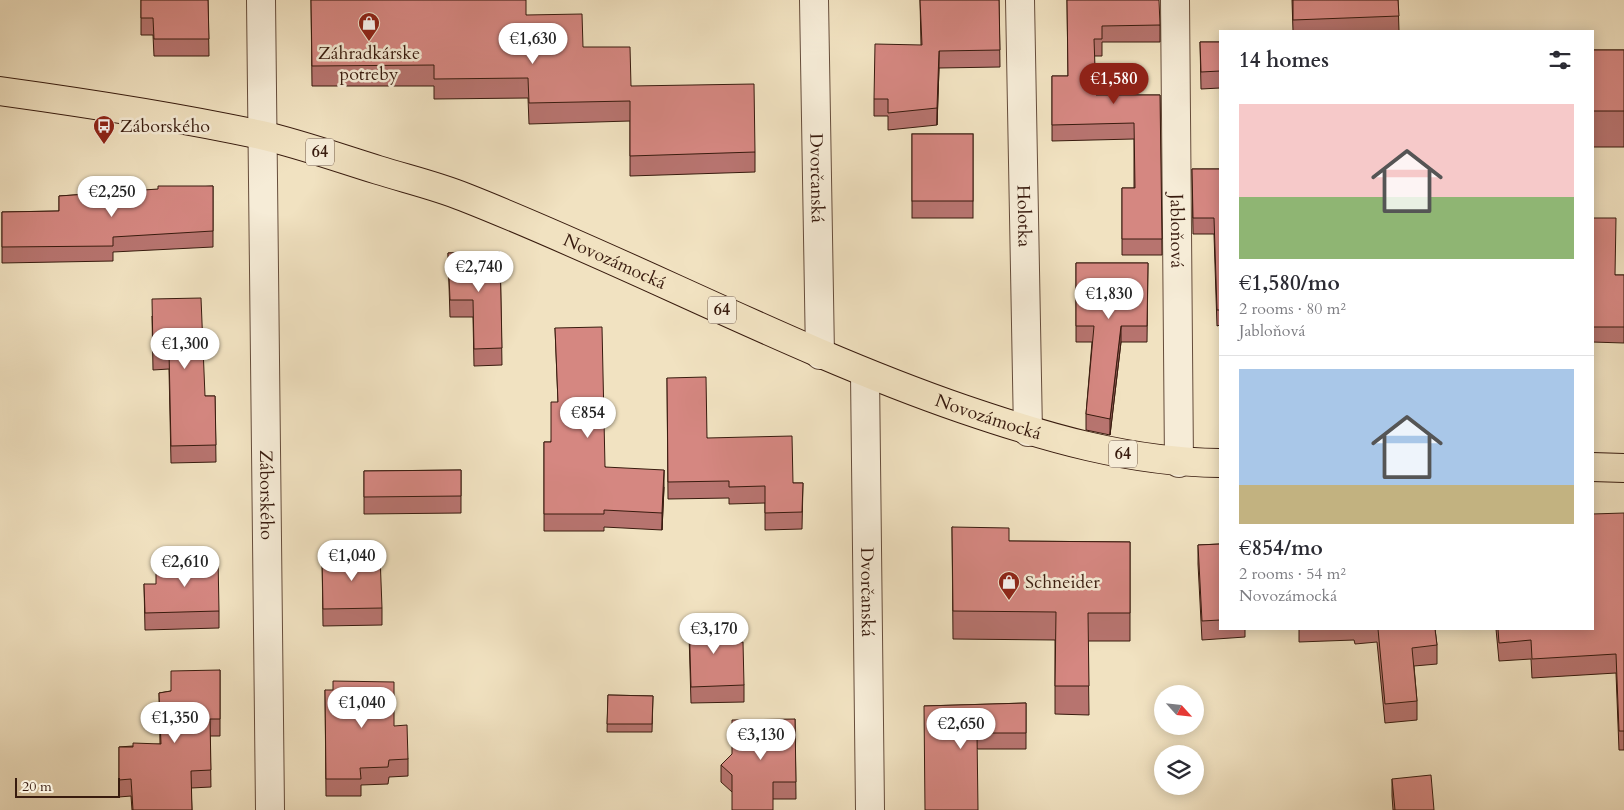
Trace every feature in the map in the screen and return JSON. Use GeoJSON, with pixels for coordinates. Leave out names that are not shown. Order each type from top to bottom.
{"type":"FeatureCollection","features":[{"type":"Feature","properties":{"kind":"main road","name":"Novozámocká"},"geometry":{"type":"LineString","coordinates":[[0,91],[108,105],[264,136],[460,195],[522,220],[865,374],[1028,432],[1110,452],[1179,463],[1219,463]]}},
{"type":"Feature","properties":{"kind":"main road"},"geometry":{"type":"LineString","coordinates":[[1594,468],[1624,468]]}},
{"type":"Feature","properties":{"kind":"street","name":"Záborského"},"geometry":{"type":"LineString","coordinates":[[261,0],[270,810]]}},
{"type":"Feature","properties":{"kind":"street","name":"Dvorčanská"},"geometry":{"type":"LineString","coordinates":[[814,0],[820,355]]}},
{"type":"Feature","properties":{"kind":"street","name":"Holotka"},"geometry":{"type":"LineString","coordinates":[[1020,0],[1028,432]]}},
{"type":"Feature","properties":{"kind":"street","name":"Jabloňová"},"geometry":{"type":"LineString","coordinates":[[1175,0],[1179,463]]}},
{"type":"Feature","properties":{"kind":"street","name":"Dvorčanská"},"geometry":{"type":"LineString","coordinates":[[865,374],[870,810]]}},
{"type":"Feature","properties":{"kind":"building"},"geometry":{"type":"Polygon","coordinates":[[[141,0],[208,0],[209,39],[154,39],[153,18],[141,18],[141,0]]]}},
{"type":"Feature","properties":{"kind":"building"},"geometry":{"type":"Polygon","coordinates":[[[311,0],[526,0],[526,15],[582,14],[583,47],[630,47],[631,86],[754,84],[755,152],[630,156],[630,101],[529,103],[528,78],[434,79],[434,65],[312,66],[311,0]]]}},
{"type":"Feature","properties":{"kind":"building"},"geometry":{"type":"Polygon","coordinates":[[[920,0],[999,0],[1000,50],[939,51],[937,108],[888,113],[888,99],[874,99],[875,44],[922,45],[920,0]]]}},
{"type":"Feature","properties":{"kind":"building"},"geometry":{"type":"Polygon","coordinates":[[[1067,0],[1159,0],[1160,25],[1102,26],[1102,39],[1094,39],[1096,95],[1160,95],[1162,239],[1122,239],[1122,188],[1135,188],[1134,123],[1052,125],[1052,76],[1068,76],[1067,0]]]}},
{"type":"Feature","properties":{"kind":"building"},"geometry":{"type":"Polygon","coordinates":[[[1293,0],[1398,0],[1399,16],[1293,20],[1293,0]]]}},
{"type":"Feature","properties":{"kind":"building"},"geometry":{"type":"Polygon","coordinates":[[[1200,42],[1219,42],[1219,71],[1201,72],[1200,42]]]}},
{"type":"Feature","properties":{"kind":"building"},"geometry":{"type":"Polygon","coordinates":[[[1594,50],[1624,50],[1624,111],[1594,111],[1594,50]]]}},
{"type":"Feature","properties":{"kind":"building"},"geometry":{"type":"Polygon","coordinates":[[[912,134],[973,134],[973,201],[912,201],[912,134]]]}},
{"type":"Feature","properties":{"kind":"building"},"geometry":{"type":"Polygon","coordinates":[[[1192,169],[1219,169],[1219,310],[1217,310],[1214,218],[1193,218],[1192,169]]]}},
{"type":"Feature","properties":{"kind":"building"},"geometry":{"type":"Polygon","coordinates":[[[158,186],[213,186],[213,231],[113,237],[113,246],[2,247],[2,212],[59,211],[59,196],[158,189],[158,186]]]}},
{"type":"Feature","properties":{"kind":"building"},"geometry":{"type":"Polygon","coordinates":[[[1594,218],[1616,218],[1615,275],[1624,275],[1624,327],[1594,327],[1594,218]]]}},
{"type":"Feature","properties":{"kind":"building"},"geometry":{"type":"Polygon","coordinates":[[[500,252],[502,348],[474,349],[473,300],[450,300],[448,253],[500,252]]]}},
{"type":"Feature","properties":{"kind":"building"},"geometry":{"type":"Polygon","coordinates":[[[1076,263],[1148,263],[1147,326],[1121,326],[1110,419],[1086,414],[1094,326],[1076,326],[1076,263]]]}},
{"type":"Feature","properties":{"kind":"building"},"geometry":{"type":"Polygon","coordinates":[[[201,298],[205,396],[215,396],[216,445],[171,446],[169,352],[153,353],[152,299],[201,298]]]}},
{"type":"Feature","properties":{"kind":"building"},"geometry":{"type":"Polygon","coordinates":[[[602,327],[605,467],[664,470],[662,513],[604,510],[604,514],[544,514],[544,442],[551,442],[551,402],[558,402],[555,328],[602,327]]]}},
{"type":"Feature","properties":{"kind":"building"},"geometry":{"type":"Polygon","coordinates":[[[706,377],[707,438],[792,436],[793,483],[803,483],[802,512],[765,513],[765,486],[729,487],[729,481],[668,482],[667,378],[706,377]]]}},
{"type":"Feature","properties":{"kind":"building"},"geometry":{"type":"Polygon","coordinates":[[[461,470],[461,496],[364,497],[364,471],[461,470]]]}},
{"type":"Feature","properties":{"kind":"building"},"geometry":{"type":"Polygon","coordinates":[[[1624,513],[1624,731],[1619,731],[1616,654],[1532,659],[1531,640],[1499,643],[1498,630],[1594,630],[1594,514],[1624,513]]]}},
{"type":"Feature","properties":{"kind":"building"},"geometry":{"type":"Polygon","coordinates":[[[952,527],[1009,528],[1009,541],[1130,542],[1130,613],[1088,613],[1089,686],[1055,686],[1056,612],[953,611],[952,527]]]}},
{"type":"Feature","properties":{"kind":"building"},"geometry":{"type":"Polygon","coordinates":[[[1219,544],[1219,620],[1202,621],[1198,545],[1219,544]]]}},
{"type":"Feature","properties":{"kind":"building"},"geometry":{"type":"Polygon","coordinates":[[[380,555],[382,608],[323,609],[322,556],[380,555]]]}},
{"type":"Feature","properties":{"kind":"building"},"geometry":{"type":"Polygon","coordinates":[[[218,558],[219,611],[145,613],[144,584],[156,584],[156,567],[172,567],[172,560],[218,558]]]}},
{"type":"Feature","properties":{"kind":"building"},"geometry":{"type":"Polygon","coordinates":[[[689,617],[724,617],[725,643],[743,642],[744,685],[691,687],[689,617]]]}},
{"type":"Feature","properties":{"kind":"building"},"geometry":{"type":"Polygon","coordinates":[[[1378,630],[1435,630],[1437,645],[1412,648],[1417,701],[1385,704],[1378,630]]]}},
{"type":"Feature","properties":{"kind":"building"},"geometry":{"type":"Polygon","coordinates":[[[220,670],[220,719],[210,719],[211,770],[191,771],[192,810],[133,810],[131,779],[119,780],[119,747],[133,747],[133,743],[161,744],[159,693],[171,691],[171,671],[220,670]]]}},
{"type":"Feature","properties":{"kind":"building"},"geometry":{"type":"Polygon","coordinates":[[[333,681],[394,682],[394,726],[407,725],[408,759],[389,760],[388,767],[360,768],[361,779],[326,779],[325,690],[333,690],[333,681]]]}},
{"type":"Feature","properties":{"kind":"building"},"geometry":{"type":"Polygon","coordinates":[[[608,695],[653,696],[652,724],[607,724],[608,695]]]}},
{"type":"Feature","properties":{"kind":"building"},"geometry":{"type":"Polygon","coordinates":[[[1026,703],[1026,733],[977,733],[978,810],[925,810],[924,706],[1026,703]]]}},
{"type":"Feature","properties":{"kind":"building"},"geometry":{"type":"Polygon","coordinates":[[[795,719],[796,782],[773,782],[773,810],[732,810],[732,775],[721,765],[732,754],[732,720],[795,719]]]}},
{"type":"Feature","properties":{"kind":"building"},"geometry":{"type":"Polygon","coordinates":[[[1431,775],[1434,810],[1395,810],[1392,779],[1431,775]]]}},
{"type":"Feature","properties":{"kind":"place","name":"Záhradkárske potreby"},"geometry":{"type":"Point","coordinates":[369,42]}},
{"type":"Feature","properties":{"kind":"place","name":"Záborského"},"geometry":{"type":"Point","coordinates":[104,145]}},
{"type":"Feature","properties":{"kind":"place","name":"Schneider"},"geometry":{"type":"Point","coordinates":[1009,601]}}]}
